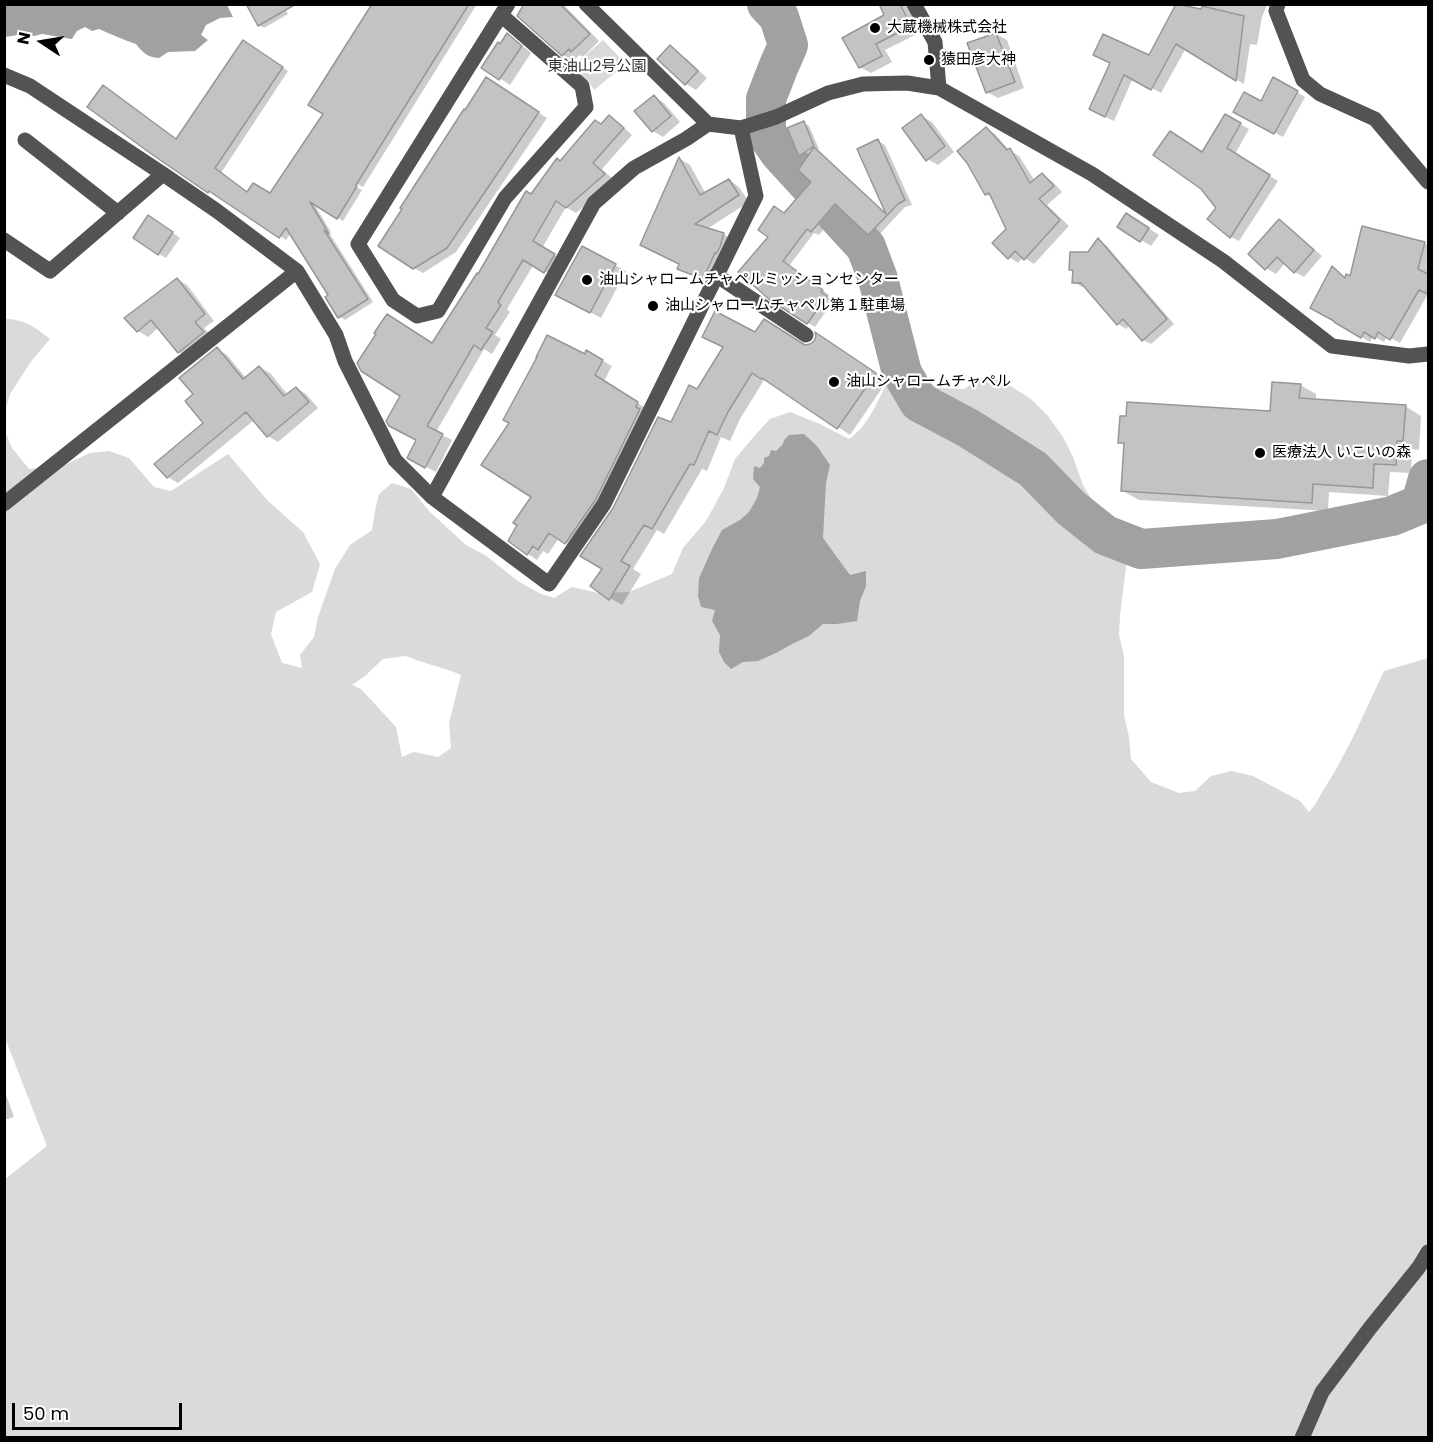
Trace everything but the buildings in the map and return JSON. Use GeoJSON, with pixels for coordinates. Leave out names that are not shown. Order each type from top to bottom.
{"type":"FeatureCollection","features":[{"type":"Feature","properties":{"kind":"street"},"geometry":{"type":"LineString","coordinates":[[586,4],[708,124],[741,128],[776,117],[828,93],[863,84],[907,83],[939,88],[1101,180],[1223,261],[1332,346],[1409,356],[1428,354]]}},
{"type":"Feature","properties":{"kind":"street"},"geometry":{"type":"LineString","coordinates":[[914,4],[934,42],[939,88]]}},
{"type":"Feature","properties":{"kind":"street"},"geometry":{"type":"LineString","coordinates":[[1278,4],[1276,11],[1303,80],[1320,94],[1376,119],[1428,182]]}},
{"type":"Feature","properties":{"kind":"street"},"geometry":{"type":"LineString","coordinates":[[505,10],[582,86],[586,107],[505,198],[438,311],[417,316],[393,300],[358,244],[505,10]]}},
{"type":"Feature","properties":{"kind":"street"},"geometry":{"type":"LineString","coordinates":[[4,75],[30,86],[163,174],[297,271],[336,335],[345,361],[396,460],[432,496],[549,584],[604,504],[756,196],[741,128]]}},
{"type":"Feature","properties":{"kind":"street"},"geometry":{"type":"LineString","coordinates":[[432,496],[594,203],[634,168],[708,124]]}},
{"type":"Feature","properties":{"kind":"street"},"geometry":{"type":"LineString","coordinates":[[25,140],[118,213]]}},
{"type":"Feature","properties":{"kind":"street"},"geometry":{"type":"LineString","coordinates":[[4,240],[50,271],[163,174]]}},
{"type":"Feature","properties":{"kind":"street"},"geometry":{"type":"LineString","coordinates":[[4,504],[297,271]]}},
{"type":"Feature","properties":{"kind":"street"},"geometry":{"type":"LineString","coordinates":[[716,275],[806,335]]}},
{"type":"Feature","properties":{"kind":"street"},"geometry":{"type":"LineString","coordinates":[[1302,1437],[1322,1392],[1419,1267],[1428,1252]]}},
{"type":"Feature","properties":{"kind":"green space","name":"東油山2号公園"},"geometry":{"type":"Polygon","coordinates":[[[603,40],[626,64],[594,90],[589,82],[571,68],[603,40]]]}},
{"type":"Feature","properties":{"kind":"green space"},"geometry":{"type":"Polygon","coordinates":[[[5,319],[23,322],[50,339],[32,360],[10,394],[5,412],[5,319]]]}},
{"type":"Feature","properties":{"kind":"green space"},"geometry":{"type":"Polygon","coordinates":[[[981,378],[1001,380],[1031,399],[1048,416],[1063,437],[1083,485],[1094,503],[1125,525],[1130,534],[1119,635],[1124,656],[1124,715],[1131,759],[1151,782],[1179,793],[1195,791],[1211,776],[1231,771],[1253,776],[1300,801],[1309,812],[1341,761],[1384,671],[1428,658],[1428,1437],[5,1437],[5,1179],[47,1146],[5,1038],[4,429],[12,448],[29,469],[62,466],[90,453],[109,451],[129,458],[154,487],[171,491],[228,454],[268,501],[303,532],[320,564],[312,592],[276,612],[271,634],[282,663],[302,668],[300,655],[314,637],[318,617],[335,569],[350,545],[372,530],[379,494],[392,483],[411,489],[430,512],[466,545],[485,555],[518,581],[539,593],[554,598],[572,587],[598,593],[629,592],[672,574],[683,548],[706,521],[724,488],[735,459],[770,419],[790,412],[849,439],[867,420],[888,380],[922,382],[944,388],[964,389],[981,378]],[[406,656],[383,659],[352,685],[361,689],[396,727],[402,757],[414,752],[438,757],[451,748],[449,723],[461,675],[406,656]]]}},
{"type":"Feature","properties":{"kind":"shaded area"},"geometry":{"type":"Polygon","coordinates":[[[5,4],[227,5],[233,17],[220,18],[206,25],[201,35],[208,40],[195,51],[168,52],[159,58],[146,54],[136,44],[99,29],[92,31],[85,27],[77,31],[72,39],[42,34],[5,37],[5,4]]]}},
{"type":"Feature","properties":{"kind":"shaded area"},"geometry":{"type":"Polygon","coordinates":[[[804,434],[817,446],[830,465],[826,483],[823,538],[850,575],[866,571],[866,586],[860,601],[857,621],[823,624],[809,636],[776,653],[758,661],[743,662],[731,669],[719,652],[720,635],[712,621],[715,610],[701,607],[698,596],[699,578],[722,530],[749,512],[757,498],[760,487],[753,479],[754,466],[760,468],[764,463],[764,458],[769,456],[771,450],[776,451],[789,435],[804,434]]]}},
{"type":"Feature","properties":{"kind":"waterway"},"geometry":{"type":"LineString","coordinates":[[767,4],[779,17],[788,45],[766,99],[766,133],[780,153],[866,247],[878,279],[902,373],[919,402],[968,428],[1033,469],[1071,508],[1105,535],[1141,549],[1277,539],[1392,516],[1421,504],[1428,479]]}},
{"type":"Feature","properties":{"kind":"place","name":"大蔵機械株式会社"},"geometry":{"type":"Point","coordinates":[875,28]}},
{"type":"Feature","properties":{"kind":"place","name":"猿田彦大神"},"geometry":{"type":"Point","coordinates":[929,60]}},
{"type":"Feature","properties":{"kind":"place","name":"油山シャロームチャペルミッションセンター"},"geometry":{"type":"Point","coordinates":[587,280]}},
{"type":"Feature","properties":{"kind":"place","name":"油山シャロームチャペル第１駐車場"},"geometry":{"type":"Point","coordinates":[653,306]}},
{"type":"Feature","properties":{"kind":"place","name":"油山シャロームチャペル"},"geometry":{"type":"Point","coordinates":[834,382]}},
{"type":"Feature","properties":{"kind":"place","name":"医療法人 いこいの森"},"geometry":{"type":"Point","coordinates":[1260,453]}}]}
